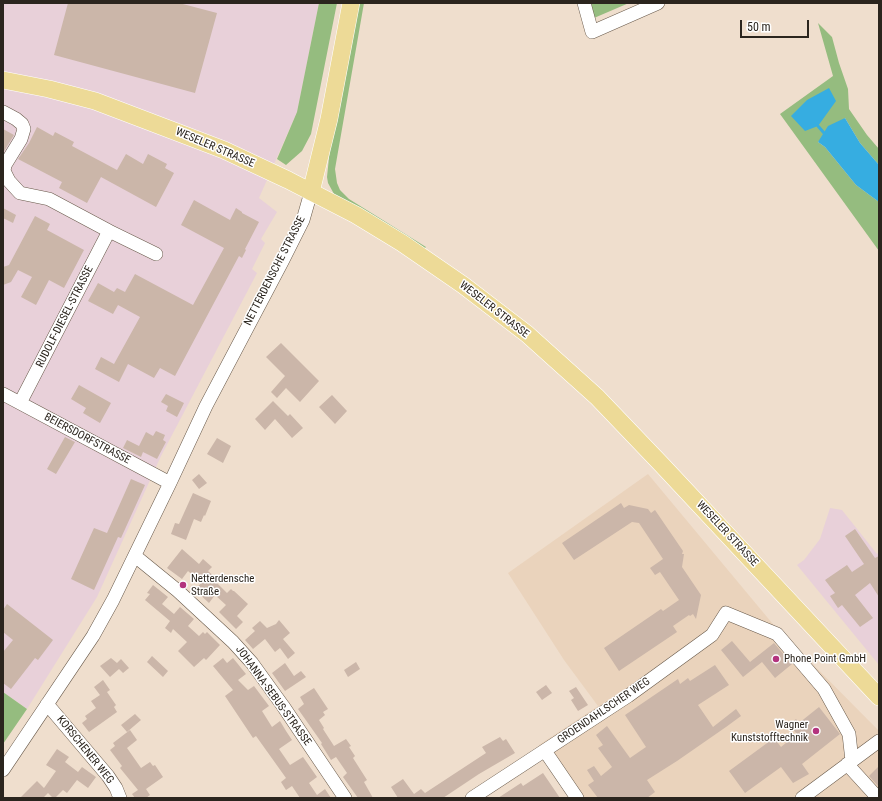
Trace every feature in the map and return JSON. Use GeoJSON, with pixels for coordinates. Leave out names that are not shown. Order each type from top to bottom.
{"type":"FeatureCollection","features":[{"type":"Feature","properties":{"kind":"main road","name":"NETTERDENSCHE STRASSE"},"geometry":{"type":"LineString","coordinates":[[311,192],[329,119],[351,3]]}},
{"type":"Feature","properties":{"kind":"main road","name":"WESELER STRASSE"},"geometry":{"type":"LineString","coordinates":[[3,80],[49,89],[95,101],[224,150],[356,215],[402,243],[462,285],[527,334],[596,398],[879,697]]}},
{"type":"Feature","properties":{"kind":"street"},"geometry":{"type":"LineString","coordinates":[[584,3],[592,32],[658,3]]}},
{"type":"Feature","properties":{"kind":"street"},"geometry":{"type":"LineString","coordinates":[[3,112],[16,119],[22,124],[24,129],[21,139],[5,165],[4,172],[9,181],[20,193],[49,199],[156,254]]}},
{"type":"Feature","properties":{"kind":"street","name":"NETTERDENSCHE STRASSE"},"geometry":{"type":"LineString","coordinates":[[3,770],[93,636],[113,600],[206,406],[303,220],[311,192]]}},
{"type":"Feature","properties":{"kind":"street","name":"RUDOLF-DIESEL-STRASSE"},"geometry":{"type":"LineString","coordinates":[[20,403],[109,231]]}},
{"type":"Feature","properties":{"kind":"street","name":"BEIERSDORFSTRASSE"},"geometry":{"type":"LineString","coordinates":[[3,394],[170,483]]}},
{"type":"Feature","properties":{"kind":"street","name":"JOHANNA-SEBUS-STRASSE"},"geometry":{"type":"LineString","coordinates":[[135,556],[178,590],[233,642],[252,663],[345,798]]}},
{"type":"Feature","properties":{"kind":"street","name":"GROENDAHLSCHER WEG"},"geometry":{"type":"LineString","coordinates":[[472,798],[628,696],[712,635],[726,613],[777,634],[824,689],[848,734],[850,763]]}},
{"type":"Feature","properties":{"kind":"street","name":"KORSCHENER WEG"},"geometry":{"type":"LineString","coordinates":[[47,704],[108,776],[116,788],[120,798]]}},
{"type":"Feature","properties":{"kind":"street"},"geometry":{"type":"LineString","coordinates":[[810,796],[879,741]]}},
{"type":"Feature","properties":{"kind":"street"},"geometry":{"type":"LineString","coordinates":[[545,751],[577,798]]}},
{"type":"Feature","properties":{"kind":"street"},"geometry":{"type":"LineString","coordinates":[[850,763],[878,798]]}},
{"type":"Feature","properties":{"kind":"shaded area"},"geometry":{"type":"Polygon","coordinates":[[[3,3],[319,3],[297,112],[259,198],[277,212],[261,239],[265,243],[252,269],[257,273],[161,456],[97,597],[27,709],[3,692],[3,3]]]}},
{"type":"Feature","properties":{"kind":"shaded area"},"geometry":{"type":"Polygon","coordinates":[[[648,474],[772,623],[879,731],[879,798],[575,798],[539,745],[598,706],[564,660],[508,573],[648,474]]]}},
{"type":"Feature","properties":{"kind":"shaded area"},"geometry":{"type":"Polygon","coordinates":[[[830,508],[842,510],[877,554],[879,552],[879,665],[797,565],[804,560],[820,539],[830,508]]]}},
{"type":"Feature","properties":{"kind":"green space"},"geometry":{"type":"Polygon","coordinates":[[[319,3],[337,3],[311,134],[302,151],[286,165],[277,159],[297,112],[319,3]]]}},
{"type":"Feature","properties":{"kind":"green space"},"geometry":{"type":"Polygon","coordinates":[[[356,3],[364,3],[335,169],[337,183],[340,190],[349,199],[426,247],[423,250],[338,198],[328,183],[327,177],[331,138],[356,3]]]}},
{"type":"Feature","properties":{"kind":"green space"},"geometry":{"type":"Polygon","coordinates":[[[591,3],[629,3],[594,18],[591,3]]]}},
{"type":"Feature","properties":{"kind":"green space"},"geometry":{"type":"Polygon","coordinates":[[[818,23],[832,37],[848,89],[849,109],[879,149],[879,165],[860,143],[845,118],[818,142],[825,147],[856,185],[879,202],[879,251],[780,114],[833,76],[818,23]]]}},
{"type":"Feature","properties":{"kind":"green space"},"geometry":{"type":"Polygon","coordinates":[[[3,692],[27,709],[3,744],[3,692]]]}},
{"type":"Feature","properties":{"kind":"water"},"geometry":{"type":"Polygon","coordinates":[[[829,88],[836,101],[818,126],[805,131],[791,116],[807,100],[829,88]]]}},
{"type":"Feature","properties":{"kind":"water"},"geometry":{"type":"Polygon","coordinates":[[[845,118],[860,143],[879,165],[879,202],[856,185],[825,147],[818,142],[828,126],[845,118]]]}},
{"type":"Feature","properties":{"kind":"building"},"geometry":{"type":"Polygon","coordinates":[[[68,3],[179,3],[217,13],[195,93],[54,55],[68,3]]]}},
{"type":"Feature","properties":{"kind":"building"},"geometry":{"type":"Polygon","coordinates":[[[37,127],[53,136],[55,132],[74,142],[72,146],[117,170],[126,154],[143,164],[148,154],[167,164],[165,168],[174,173],[156,207],[101,177],[87,203],[59,188],[62,182],[18,159],[29,143],[37,127]]]}},
{"type":"Feature","properties":{"kind":"building"},"geometry":{"type":"Polygon","coordinates":[[[3,129],[14,135],[3,153],[3,129]]]}},
{"type":"Feature","properties":{"kind":"building"},"geometry":{"type":"Polygon","coordinates":[[[194,200],[230,220],[236,208],[259,222],[242,258],[239,256],[175,376],[160,368],[154,378],[128,364],[119,382],[95,369],[101,357],[114,364],[140,317],[118,305],[113,314],[88,301],[98,283],[114,292],[117,288],[125,292],[135,274],[193,305],[224,248],[181,225],[194,200]]]}},
{"type":"Feature","properties":{"kind":"building"},"geometry":{"type":"Polygon","coordinates":[[[3,208],[16,215],[13,223],[3,218],[3,208]]]}},
{"type":"Feature","properties":{"kind":"building"},"geometry":{"type":"Polygon","coordinates":[[[35,216],[50,224],[47,230],[84,250],[64,288],[49,280],[36,305],[21,297],[32,277],[18,270],[11,282],[3,285],[3,267],[9,265],[35,216]]]}},
{"type":"Feature","properties":{"kind":"building"},"geometry":{"type":"Polygon","coordinates":[[[281,343],[319,381],[300,402],[286,388],[277,398],[271,392],[285,376],[266,357],[281,343]]]}},
{"type":"Feature","properties":{"kind":"building"},"geometry":{"type":"Polygon","coordinates":[[[79,385],[111,403],[100,423],[83,413],[86,408],[71,399],[79,385]]]}},
{"type":"Feature","properties":{"kind":"building"},"geometry":{"type":"Polygon","coordinates":[[[166,394],[184,403],[177,417],[166,411],[168,406],[161,402],[166,394]]]}},
{"type":"Feature","properties":{"kind":"building"},"geometry":{"type":"Polygon","coordinates":[[[332,395],[347,411],[335,424],[319,407],[332,395]]]}},
{"type":"Feature","properties":{"kind":"building"},"geometry":{"type":"Polygon","coordinates":[[[273,401],[288,416],[290,414],[303,428],[292,438],[275,419],[265,430],[255,419],[273,401]]]}},
{"type":"Feature","properties":{"kind":"building"},"geometry":{"type":"Polygon","coordinates":[[[156,431],[165,435],[163,440],[166,442],[157,459],[143,452],[141,457],[123,448],[127,440],[139,446],[146,432],[153,436],[156,431]]]}},
{"type":"Feature","properties":{"kind":"building"},"geometry":{"type":"Polygon","coordinates":[[[65,437],[75,442],[56,474],[47,469],[65,437]]]}},
{"type":"Feature","properties":{"kind":"building"},"geometry":{"type":"Polygon","coordinates":[[[217,438],[231,446],[223,463],[207,454],[217,438]]]}},
{"type":"Feature","properties":{"kind":"building"},"geometry":{"type":"Polygon","coordinates":[[[199,474],[207,483],[199,489],[192,480],[199,474]]]}},
{"type":"Feature","properties":{"kind":"building"},"geometry":{"type":"Polygon","coordinates":[[[131,479],[145,485],[121,538],[118,537],[94,590],[71,579],[94,528],[107,533],[131,479]]]}},
{"type":"Feature","properties":{"kind":"building"},"geometry":{"type":"Polygon","coordinates":[[[193,493],[211,501],[201,522],[194,519],[186,540],[171,534],[175,523],[179,524],[193,493]]]}},
{"type":"Feature","properties":{"kind":"building"},"geometry":{"type":"Polygon","coordinates":[[[621,503],[624,508],[629,505],[648,509],[651,513],[655,510],[683,551],[682,567],[701,595],[696,619],[693,614],[690,616],[689,615],[673,626],[677,632],[619,671],[604,648],[661,609],[663,611],[679,600],[660,572],[655,575],[650,568],[663,559],[639,523],[632,522],[574,560],[562,543],[621,503]]]}},
{"type":"Feature","properties":{"kind":"building"},"geometry":{"type":"Polygon","coordinates":[[[855,529],[875,558],[879,556],[879,597],[870,583],[855,595],[873,618],[860,627],[842,605],[838,608],[830,596],[835,593],[825,580],[847,565],[852,572],[864,564],[845,536],[855,529]]]}},
{"type":"Feature","properties":{"kind":"building"},"geometry":{"type":"Polygon","coordinates":[[[182,549],[199,564],[203,559],[212,567],[208,571],[217,579],[215,581],[227,593],[231,589],[248,604],[237,616],[243,622],[236,629],[219,612],[226,605],[215,595],[209,603],[195,590],[201,583],[188,571],[182,579],[167,568],[182,549]]]}},
{"type":"Feature","properties":{"kind":"building"},"geometry":{"type":"Polygon","coordinates":[[[153,585],[168,597],[162,604],[174,614],[180,607],[194,619],[188,626],[199,636],[203,632],[205,634],[207,632],[220,645],[206,660],[204,658],[194,667],[178,651],[187,642],[173,629],[171,633],[165,628],[170,621],[145,600],[150,594],[147,593],[153,585]]]}},
{"type":"Feature","properties":{"kind":"building"},"geometry":{"type":"Polygon","coordinates":[[[7,604],[53,640],[38,660],[35,658],[11,689],[3,683],[3,652],[13,640],[3,632],[3,610],[7,604]]]}},
{"type":"Feature","properties":{"kind":"building"},"geometry":{"type":"Polygon","coordinates":[[[279,620],[290,633],[283,639],[295,653],[288,659],[280,648],[275,652],[265,639],[253,649],[245,640],[255,631],[252,628],[260,621],[267,628],[276,624],[279,620]]]}},
{"type":"Feature","properties":{"kind":"building"},"geometry":{"type":"Polygon","coordinates":[[[732,641],[750,662],[774,643],[792,664],[775,678],[762,662],[743,677],[721,650],[732,641]]]}},
{"type":"Feature","properties":{"kind":"building"},"geometry":{"type":"Polygon","coordinates":[[[152,656],[168,671],[163,677],[147,662],[152,656]]]}},
{"type":"Feature","properties":{"kind":"building"},"geometry":{"type":"Polygon","coordinates":[[[111,658],[117,663],[121,659],[129,668],[123,673],[119,669],[110,677],[100,666],[111,658]]]}},
{"type":"Feature","properties":{"kind":"building"},"geometry":{"type":"Polygon","coordinates":[[[223,658],[227,663],[233,658],[246,674],[238,680],[248,690],[254,686],[269,706],[262,711],[272,727],[280,721],[292,740],[279,749],[290,765],[303,757],[317,777],[309,783],[317,795],[325,789],[331,798],[300,798],[292,786],[286,790],[281,782],[286,778],[256,736],[253,738],[225,696],[233,690],[213,666],[223,658]]]}},
{"type":"Feature","properties":{"kind":"building"},"geometry":{"type":"Polygon","coordinates":[[[356,662],[360,669],[348,677],[344,670],[356,662]]]}},
{"type":"Feature","properties":{"kind":"building"},"geometry":{"type":"Polygon","coordinates":[[[285,663],[294,676],[301,671],[306,677],[285,691],[272,673],[285,663]]]}},
{"type":"Feature","properties":{"kind":"building"},"geometry":{"type":"Polygon","coordinates":[[[715,665],[729,685],[698,705],[713,727],[736,709],[741,716],[647,780],[655,792],[647,798],[598,798],[588,785],[594,781],[587,770],[594,766],[601,776],[612,767],[598,748],[603,745],[596,735],[607,726],[630,758],[646,747],[625,715],[678,679],[680,684],[688,678],[690,681],[715,665]]]}},
{"type":"Feature","properties":{"kind":"building"},"geometry":{"type":"Polygon","coordinates":[[[103,680],[110,690],[107,692],[116,705],[114,707],[117,712],[89,732],[82,723],[87,719],[85,716],[96,708],[91,701],[100,695],[94,687],[103,680]]]}},
{"type":"Feature","properties":{"kind":"building"},"geometry":{"type":"Polygon","coordinates":[[[546,685],[552,693],[542,700],[536,692],[546,685]]]}},
{"type":"Feature","properties":{"kind":"building"},"geometry":{"type":"Polygon","coordinates":[[[576,687],[588,705],[578,711],[571,700],[574,698],[569,691],[576,687]]]}},
{"type":"Feature","properties":{"kind":"building"},"geometry":{"type":"Polygon","coordinates":[[[314,688],[328,709],[323,712],[325,715],[319,720],[324,728],[323,729],[334,746],[346,739],[355,756],[353,758],[367,780],[364,782],[373,798],[358,798],[343,777],[347,773],[336,757],[331,760],[321,744],[322,743],[298,709],[304,704],[300,697],[314,688]]]}},
{"type":"Feature","properties":{"kind":"building"},"geometry":{"type":"Polygon","coordinates":[[[819,707],[840,734],[802,764],[809,774],[793,783],[781,767],[745,793],[729,771],[774,738],[781,747],[797,734],[789,725],[796,719],[799,723],[819,707]]]}},
{"type":"Feature","properties":{"kind":"building"},"geometry":{"type":"Polygon","coordinates":[[[135,714],[141,720],[127,732],[121,725],[135,714]]]}},
{"type":"Feature","properties":{"kind":"building"},"geometry":{"type":"Polygon","coordinates":[[[130,730],[137,740],[127,748],[141,768],[150,762],[153,766],[155,765],[163,777],[146,789],[150,795],[146,798],[135,798],[132,794],[138,790],[120,768],[122,766],[110,750],[115,746],[113,743],[130,730]]]}},
{"type":"Feature","properties":{"kind":"building"},"geometry":{"type":"Polygon","coordinates":[[[500,737],[503,741],[506,739],[515,753],[479,774],[443,798],[398,798],[391,787],[403,779],[414,794],[421,789],[425,793],[486,753],[482,747],[500,737]]]}},
{"type":"Feature","properties":{"kind":"building"},"geometry":{"type":"Polygon","coordinates":[[[57,749],[69,757],[65,762],[78,772],[82,767],[96,777],[88,788],[77,780],[67,793],[63,790],[55,798],[48,793],[43,798],[20,798],[37,781],[44,788],[56,771],[46,765],[57,749]]]}},
{"type":"Feature","properties":{"kind":"building"},"geometry":{"type":"Polygon","coordinates":[[[879,766],[879,787],[869,776],[879,766]]]}},
{"type":"Feature","properties":{"kind":"building"},"geometry":{"type":"Polygon","coordinates":[[[543,773],[560,798],[498,798],[521,783],[523,786],[543,773]]]}},
{"type":"Feature","properties":{"kind":"waterway"},"geometry":{"type":"LineString","coordinates":[[818,126],[824,133]]}},
{"type":"Feature","properties":{"kind":"place","name":"Netterdensche Straße"},"geometry":{"type":"Point","coordinates":[183,585]}},
{"type":"Feature","properties":{"kind":"place","name":"Phone Point GmbH"},"geometry":{"type":"Point","coordinates":[776,659]}},
{"type":"Feature","properties":{"kind":"place","name":"Wagner Kunststofftechnik"},"geometry":{"type":"Point","coordinates":[816,731]}}]}
